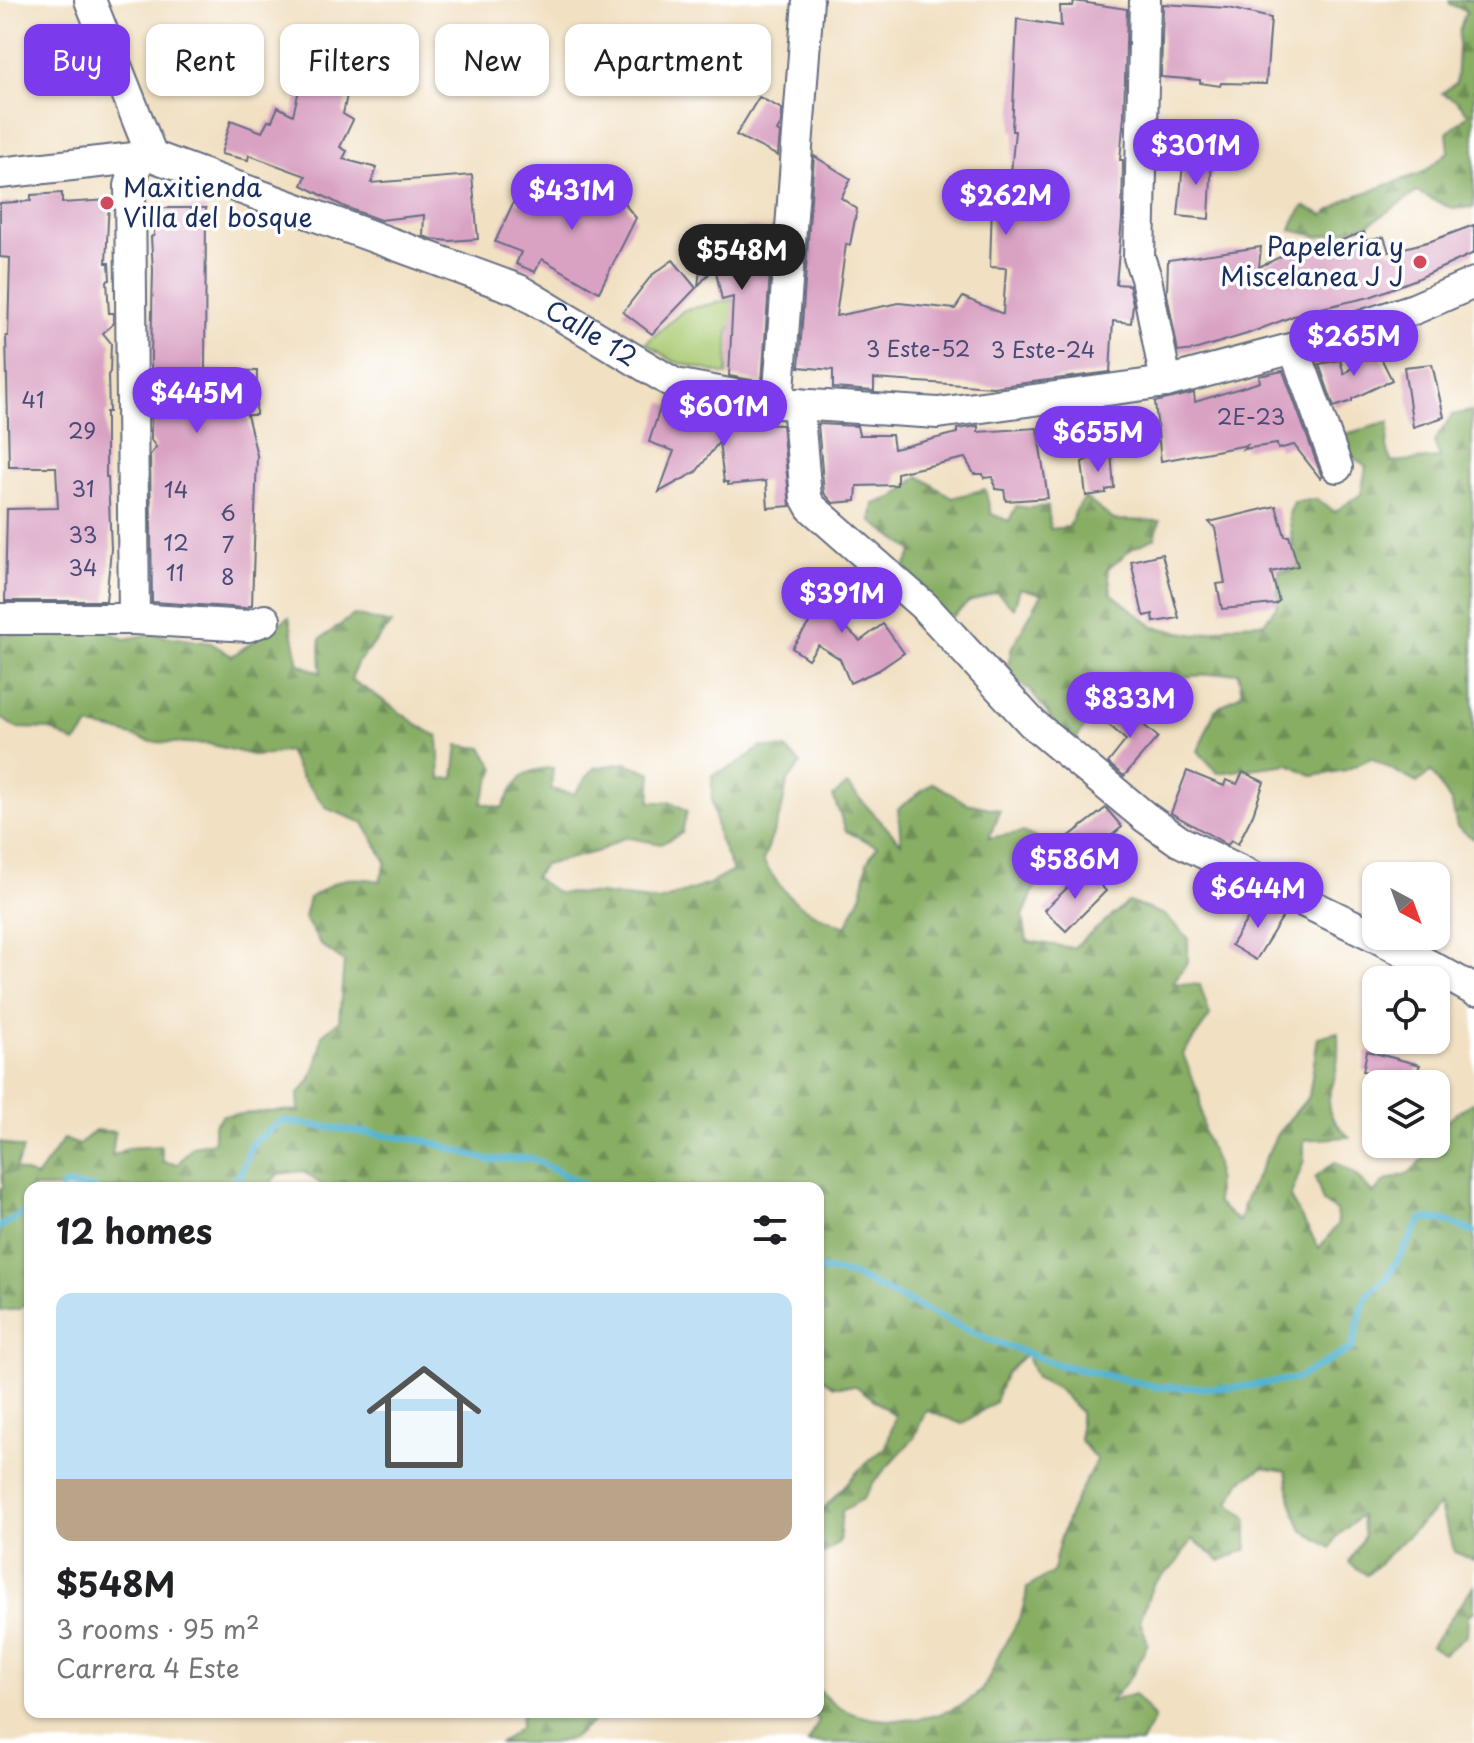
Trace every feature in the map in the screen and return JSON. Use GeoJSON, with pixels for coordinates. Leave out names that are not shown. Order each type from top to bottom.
{"type":"FeatureCollection","features":[{"type":"Feature","properties":{"kind":"street"},"geometry":{"type":"LineString","coordinates":[[90,0],[145,158],[130,186],[134,619]]}},
{"type":"Feature","properties":{"kind":"street"},"geometry":{"type":"LineString","coordinates":[[808,0],[788,403],[806,498],[811,507],[924,606],[1032,723],[1121,799],[1179,841],[1379,938],[1474,990]]}},
{"type":"Feature","properties":{"kind":"street"},"geometry":{"type":"LineString","coordinates":[[1145,0],[1139,257],[1166,382]]}},
{"type":"Feature","properties":{"kind":"street","name":"Calle 12"},"geometry":{"type":"LineString","coordinates":[[0,173],[145,158],[519,290],[675,384],[788,403],[938,413],[1166,382],[1294,348],[1414,309],[1474,283]]}},
{"type":"Feature","properties":{"kind":"street"},"geometry":{"type":"LineString","coordinates":[[1294,348],[1337,467]]}},
{"type":"Feature","properties":{"kind":"street"},"geometry":{"type":"LineString","coordinates":[[0,619],[134,619],[248,626],[265,620]]}},
{"type":"Feature","properties":{"kind":"green space"},"geometry":{"type":"Polygon","coordinates":[[[1449,0],[1474,0],[1474,207],[1453,209],[1417,192],[1369,224],[1320,237],[1291,230],[1304,206],[1324,215],[1347,199],[1424,172],[1449,151],[1447,133],[1469,114],[1458,102],[1442,93],[1456,83],[1459,31],[1466,11],[1450,4],[1449,0]]]}},
{"type":"Feature","properties":{"kind":"green space"},"geometry":{"type":"Polygon","coordinates":[[[749,296],[748,327],[729,328],[727,375],[673,361],[646,343],[684,310],[749,296]]]}},
{"type":"Feature","properties":{"kind":"green space"},"geometry":{"type":"Polygon","coordinates":[[[1472,411],[1474,839],[1457,827],[1452,804],[1431,771],[1417,783],[1371,758],[1346,770],[1313,776],[1289,764],[1218,773],[1198,751],[1215,710],[1242,693],[1238,672],[1183,677],[1102,704],[1076,739],[1056,725],[1030,690],[1006,674],[1012,647],[1042,594],[1020,588],[1014,608],[996,592],[969,602],[945,623],[900,577],[913,551],[871,521],[874,504],[895,497],[919,476],[952,498],[985,489],[991,514],[1009,521],[1016,506],[1048,506],[1050,529],[1069,527],[1085,498],[1114,520],[1160,521],[1155,538],[1133,548],[1108,569],[1111,593],[1154,627],[1197,635],[1237,624],[1264,623],[1277,605],[1279,571],[1293,548],[1289,514],[1294,502],[1317,499],[1334,512],[1361,494],[1366,467],[1346,452],[1338,436],[1389,422],[1387,447],[1391,462],[1440,458],[1434,442],[1452,415],[1472,411]]]}},
{"type":"Feature","properties":{"kind":"green space"},"geometry":{"type":"Polygon","coordinates":[[[354,615],[391,624],[357,663],[351,680],[438,737],[440,779],[454,778],[458,745],[482,748],[495,768],[481,803],[502,808],[521,778],[533,771],[553,768],[551,789],[574,794],[594,768],[626,763],[652,773],[650,802],[672,802],[687,811],[682,833],[661,844],[625,837],[599,851],[544,865],[534,877],[557,893],[659,901],[709,884],[733,871],[718,836],[712,801],[712,775],[734,766],[761,747],[786,749],[801,764],[787,782],[782,809],[763,861],[780,886],[797,903],[846,927],[862,893],[867,862],[877,846],[846,831],[833,796],[847,785],[901,843],[898,809],[933,783],[966,803],[1000,810],[989,838],[1023,832],[1045,842],[1041,873],[1023,916],[1027,941],[1073,948],[1129,902],[1165,915],[1188,938],[1188,961],[1173,983],[1200,985],[1210,1016],[1183,1054],[1199,1094],[1204,1133],[1216,1162],[1217,1203],[1239,1222],[1247,1196],[1277,1134],[1309,1096],[1318,1037],[1338,1032],[1338,1060],[1328,1102],[1332,1116],[1349,1137],[1304,1140],[1304,1160],[1290,1198],[1319,1248],[1338,1224],[1336,1211],[1323,1202],[1315,1177],[1335,1162],[1354,1173],[1373,1194],[1385,1181],[1409,1173],[1424,1158],[1450,1158],[1450,1119],[1474,1101],[1474,1560],[1455,1552],[1439,1506],[1367,1575],[1349,1563],[1364,1535],[1361,1516],[1336,1537],[1331,1548],[1301,1529],[1291,1501],[1286,1471],[1263,1467],[1240,1482],[1229,1503],[1247,1518],[1247,1549],[1220,1561],[1193,1539],[1174,1566],[1153,1584],[1140,1621],[1148,1643],[1133,1674],[1110,1702],[1134,1694],[1155,1718],[1141,1743],[808,1743],[819,1720],[816,1718],[824,1718],[824,1695],[853,1714],[892,1720],[933,1716],[969,1700],[982,1689],[1018,1620],[1027,1588],[1053,1572],[1069,1514],[1097,1460],[1080,1440],[1080,1412],[1057,1388],[1036,1378],[1026,1354],[1005,1374],[995,1402],[962,1424],[926,1410],[914,1438],[875,1480],[863,1499],[842,1511],[839,1542],[824,1553],[824,1508],[859,1470],[886,1447],[895,1416],[856,1386],[834,1386],[824,1379],[824,1182],[318,1182],[303,1171],[278,1174],[271,1182],[24,1182],[24,1305],[20,1309],[0,1311],[0,1188],[3,1188],[0,1142],[23,1149],[15,1169],[36,1177],[64,1139],[79,1145],[95,1130],[115,1132],[112,1156],[128,1148],[161,1146],[163,1162],[178,1164],[193,1146],[214,1142],[214,1125],[223,1115],[299,1111],[298,1094],[310,1081],[322,1035],[339,1021],[344,962],[321,945],[304,917],[309,898],[342,880],[380,881],[386,862],[364,823],[328,809],[301,777],[288,751],[256,756],[209,744],[152,742],[89,726],[75,743],[50,729],[16,728],[0,717],[0,633],[67,635],[96,626],[125,639],[152,634],[211,643],[232,656],[289,617],[299,664],[321,673],[320,639],[354,615]]]}},
{"type":"Feature","properties":{"kind":"green space"},"geometry":{"type":"Polygon","coordinates":[[[1474,1585],[1474,1611],[1468,1616],[1467,1635],[1443,1654],[1431,1646],[1474,1585]]]}},
{"type":"Feature","properties":{"kind":"green space"},"geometry":{"type":"Polygon","coordinates":[[[521,1718],[597,1718],[572,1739],[552,1743],[500,1743],[520,1728],[521,1718]]]}},
{"type":"Feature","properties":{"kind":"building"},"geometry":{"type":"Polygon","coordinates":[[[1074,1],[1127,9],[1120,160],[1123,160],[1122,219],[1116,284],[1129,285],[1133,304],[1131,323],[1113,321],[1110,372],[993,387],[874,379],[874,391],[833,388],[833,370],[799,367],[814,156],[851,179],[841,198],[857,209],[850,245],[846,244],[836,316],[899,303],[955,309],[963,297],[1003,314],[1006,268],[990,267],[992,204],[1008,203],[1015,131],[1012,131],[1017,19],[1061,26],[1060,6],[1073,6],[1074,1]]]}},
{"type":"Feature","properties":{"kind":"building"},"geometry":{"type":"Polygon","coordinates":[[[1163,4],[1228,8],[1271,18],[1266,84],[1221,83],[1220,86],[1200,83],[1200,80],[1161,77],[1163,4]]]}},
{"type":"Feature","properties":{"kind":"building"},"geometry":{"type":"Polygon","coordinates":[[[298,96],[347,96],[343,114],[353,120],[340,147],[347,151],[343,159],[377,168],[371,183],[472,175],[478,239],[432,239],[423,236],[424,215],[380,220],[345,207],[302,185],[306,176],[249,155],[248,160],[221,154],[231,120],[262,132],[268,121],[272,121],[278,107],[293,115],[298,96]]]}},
{"type":"Feature","properties":{"kind":"building"},"geometry":{"type":"Polygon","coordinates":[[[759,97],[782,109],[777,131],[780,133],[778,156],[736,135],[759,97]]]}},
{"type":"Feature","properties":{"kind":"building"},"geometry":{"type":"Polygon","coordinates":[[[1184,153],[1212,156],[1209,219],[1178,216],[1184,153]]]}},
{"type":"Feature","properties":{"kind":"building"},"geometry":{"type":"Polygon","coordinates":[[[589,171],[621,191],[627,207],[636,218],[599,292],[542,259],[535,272],[516,264],[521,252],[495,242],[514,201],[541,210],[551,191],[571,204],[589,171]]]}},
{"type":"Feature","properties":{"kind":"building"},"geometry":{"type":"Polygon","coordinates":[[[62,193],[62,203],[109,200],[106,263],[109,263],[109,313],[113,313],[113,324],[103,333],[111,343],[109,412],[106,412],[106,477],[111,549],[106,601],[5,601],[7,509],[58,508],[56,467],[9,467],[6,336],[10,258],[0,257],[0,203],[31,201],[31,195],[62,193]]]}},
{"type":"Feature","properties":{"kind":"building"},"geometry":{"type":"Polygon","coordinates":[[[154,208],[206,208],[205,370],[257,371],[256,415],[247,415],[257,455],[252,605],[245,608],[152,602],[150,455],[156,447],[151,440],[151,400],[155,391],[151,384],[151,237],[154,235],[154,208]]]}},
{"type":"Feature","properties":{"kind":"building"},"geometry":{"type":"Polygon","coordinates":[[[1474,225],[1474,253],[1419,278],[1370,297],[1304,312],[1247,334],[1178,352],[1167,294],[1168,260],[1261,247],[1259,267],[1315,240],[1322,247],[1364,232],[1366,241],[1384,237],[1389,252],[1474,225]]]}},
{"type":"Feature","properties":{"kind":"building"},"geometry":{"type":"Polygon","coordinates":[[[747,227],[773,231],[762,382],[729,376],[733,297],[722,300],[715,267],[698,286],[705,229],[746,231],[747,227]]]}},
{"type":"Feature","properties":{"kind":"building"},"geometry":{"type":"Polygon","coordinates":[[[673,260],[696,288],[652,334],[623,312],[652,275],[673,260]]]}},
{"type":"Feature","properties":{"kind":"building"},"geometry":{"type":"Polygon","coordinates":[[[1376,348],[1392,380],[1334,407],[1319,364],[1340,360],[1344,374],[1376,348]]]}},
{"type":"Feature","properties":{"kind":"building"},"geometry":{"type":"Polygon","coordinates":[[[1432,364],[1444,417],[1413,427],[1404,367],[1432,364]]]}},
{"type":"Feature","properties":{"kind":"building"},"geometry":{"type":"Polygon","coordinates":[[[1283,371],[1322,477],[1294,445],[1278,449],[1277,444],[1243,449],[1247,445],[1161,461],[1155,402],[1194,393],[1195,402],[1260,382],[1259,376],[1283,371]]]}},
{"type":"Feature","properties":{"kind":"building"},"geometry":{"type":"Polygon","coordinates":[[[662,402],[688,412],[690,405],[750,416],[751,424],[782,425],[790,506],[768,508],[766,481],[728,485],[724,482],[719,442],[696,472],[659,492],[674,451],[649,442],[662,402]]]}},
{"type":"Feature","properties":{"kind":"building"},"geometry":{"type":"Polygon","coordinates":[[[818,424],[857,426],[859,435],[892,435],[894,449],[957,433],[957,429],[978,426],[978,432],[1037,428],[1048,498],[1006,501],[1004,490],[995,489],[993,477],[974,474],[965,458],[897,473],[897,485],[857,486],[856,501],[833,503],[824,493],[818,424]]]}},
{"type":"Feature","properties":{"kind":"building"},"geometry":{"type":"Polygon","coordinates":[[[1111,453],[1114,488],[1106,490],[1106,493],[1086,496],[1082,462],[1098,454],[1111,453]]]}},
{"type":"Feature","properties":{"kind":"building"},"geometry":{"type":"Polygon","coordinates":[[[1276,506],[1298,566],[1271,572],[1279,601],[1275,604],[1222,609],[1217,584],[1225,583],[1215,528],[1209,522],[1276,506]]]}},
{"type":"Feature","properties":{"kind":"building"},"geometry":{"type":"Polygon","coordinates":[[[1162,554],[1179,618],[1154,622],[1153,614],[1145,616],[1142,611],[1131,561],[1162,554]]]}},
{"type":"Feature","properties":{"kind":"building"},"geometry":{"type":"Polygon","coordinates":[[[824,579],[843,600],[827,609],[860,641],[883,624],[904,653],[879,670],[850,683],[840,659],[818,645],[808,659],[792,648],[809,623],[792,599],[824,579]]]}},
{"type":"Feature","properties":{"kind":"building"},"geometry":{"type":"Polygon","coordinates":[[[1120,705],[1158,737],[1124,776],[1108,763],[1126,740],[1107,723],[1120,705]]]}},
{"type":"Feature","properties":{"kind":"building"},"geometry":{"type":"Polygon","coordinates":[[[1187,771],[1224,786],[1226,780],[1237,784],[1243,772],[1264,782],[1238,844],[1231,840],[1228,845],[1171,813],[1187,771]]]}},
{"type":"Feature","properties":{"kind":"building"},"geometry":{"type":"Polygon","coordinates":[[[1106,808],[1122,827],[1079,861],[1063,841],[1106,808]]]}},
{"type":"Feature","properties":{"kind":"building"},"geometry":{"type":"Polygon","coordinates":[[[1086,870],[1106,891],[1066,931],[1044,910],[1086,870]]]}},
{"type":"Feature","properties":{"kind":"building"},"geometry":{"type":"Polygon","coordinates":[[[1259,900],[1285,913],[1256,960],[1231,945],[1259,900]]]}},
{"type":"Feature","properties":{"kind":"building"},"geometry":{"type":"Polygon","coordinates":[[[1366,1054],[1378,1054],[1420,1065],[1418,1070],[1363,1070],[1366,1054]]]}},
{"type":"Feature","properties":{"kind":"waterway"},"geometry":{"type":"LineString","coordinates":[[232,1182],[242,1172],[252,1143],[282,1121],[426,1141],[488,1160],[531,1158],[578,1182]]}},
{"type":"Feature","properties":{"kind":"waterway"},"geometry":{"type":"LineString","coordinates":[[0,1227],[24,1213]]}},
{"type":"Feature","properties":{"kind":"waterway"},"geometry":{"type":"LineString","coordinates":[[824,1270],[852,1275],[985,1338],[1056,1364],[1157,1387],[1233,1388],[1296,1379],[1352,1348],[1365,1298],[1386,1279],[1422,1219],[1443,1220],[1474,1232]]}},
{"type":"Feature","properties":{"kind":"place","name":"Maxitienda Villa del bosque"},"geometry":{"type":"Point","coordinates":[107,203]}},
{"type":"Feature","properties":{"kind":"place","name":"Papeleria y Miscelanea J J"},"geometry":{"type":"Point","coordinates":[1420,262]}}]}
